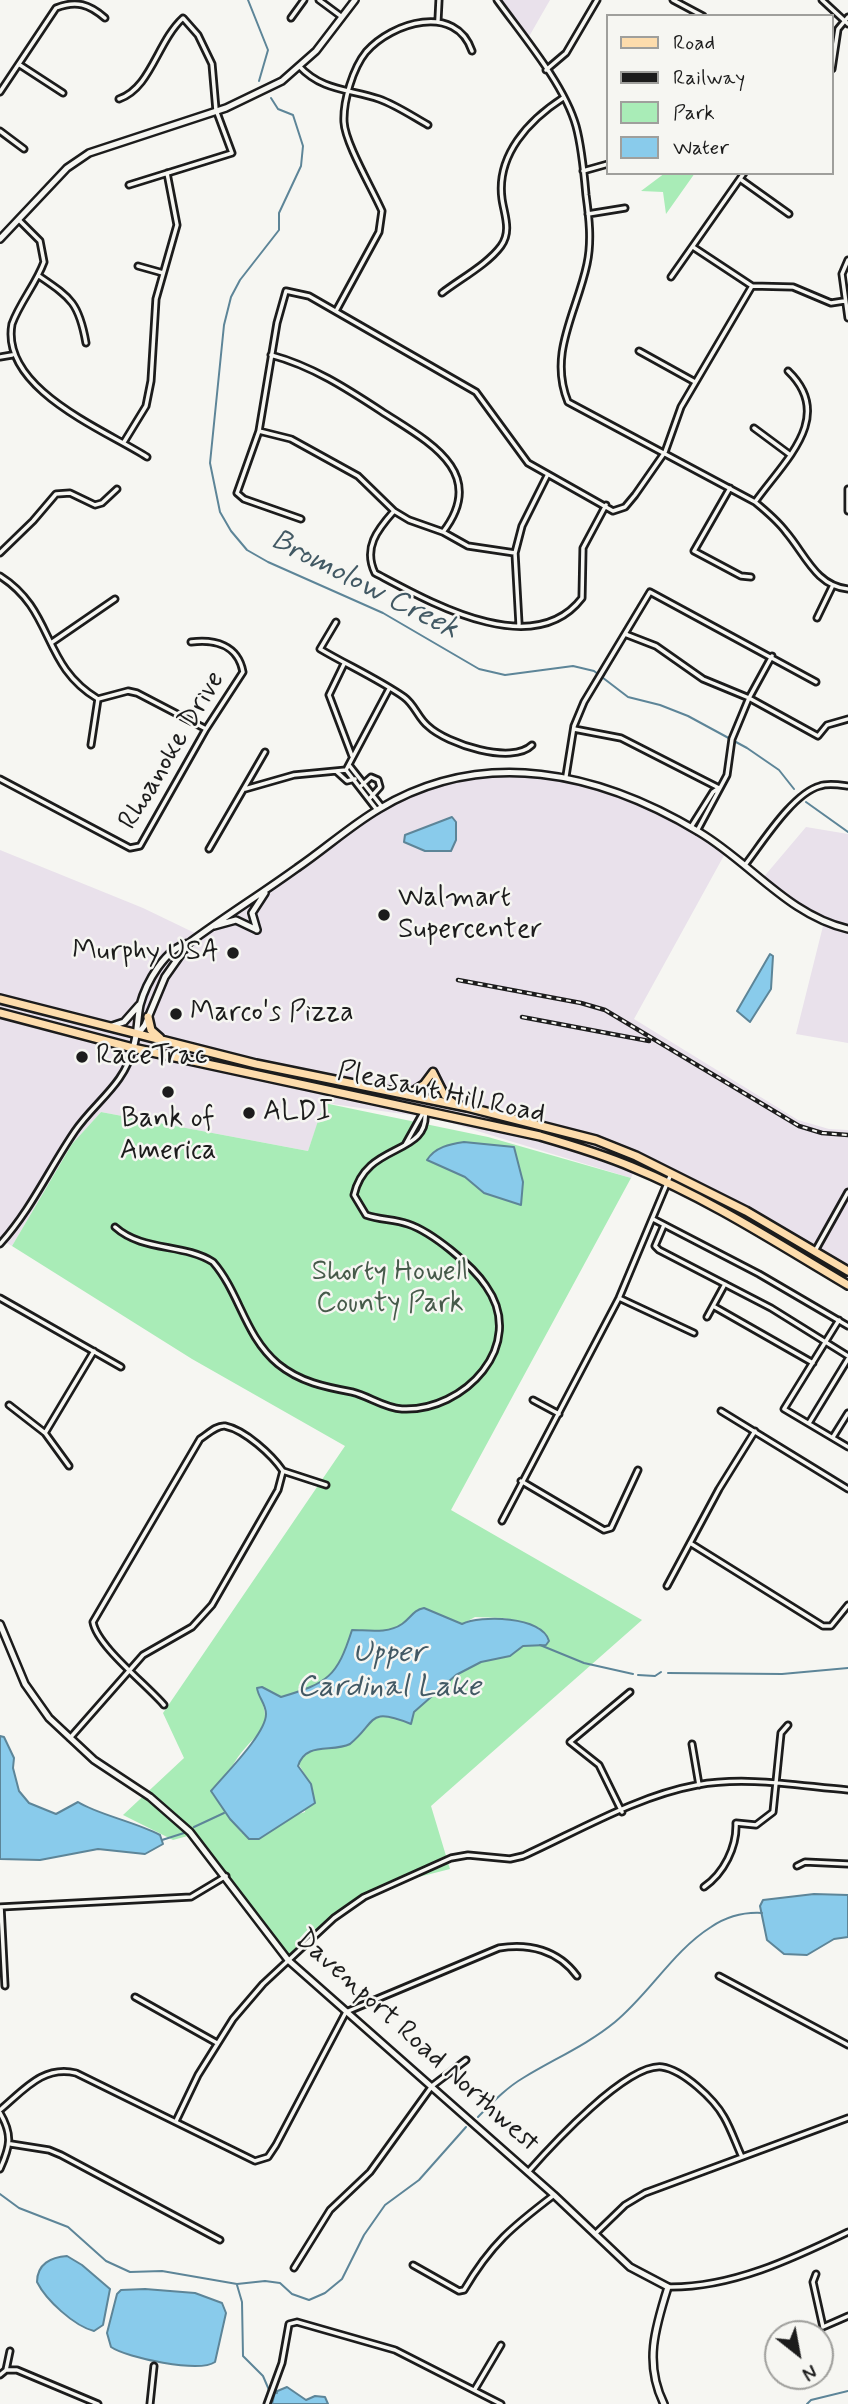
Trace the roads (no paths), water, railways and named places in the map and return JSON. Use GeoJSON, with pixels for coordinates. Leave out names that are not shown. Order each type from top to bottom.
{"type":"FeatureCollection","features":[{"type":"Feature","properties":{"kind":"highway","name":"Pleasant Hill Road"},"geometry":{"type":"LineString","coordinates":[[0,999],[256,1064],[455,1105],[596,1140],[672,1173],[848,1271]]}},
{"type":"Feature","properties":{"kind":"highway","name":"Pleasant Hill Road"},"geometry":{"type":"LineString","coordinates":[[0,1013],[133,1048],[540,1136],[602,1156],[667,1183],[737,1218],[848,1285]]}},
{"type":"Feature","properties":{"kind":"highway"},"geometry":{"type":"LineString","coordinates":[[148,1017],[151,1030],[163,1040]]}},
{"type":"Feature","properties":{"kind":"main road"},"geometry":{"type":"LineString","coordinates":[[407,1095],[424,1084],[433,1072],[445,1096],[455,1105]]}},
{"type":"Feature","properties":{"kind":"street"},"geometry":{"type":"LineString","coordinates":[[291,18],[304,0]]}},
{"type":"Feature","properties":{"kind":"street"},"geometry":{"type":"LineString","coordinates":[[319,0],[342,17]]}},
{"type":"Feature","properties":{"kind":"street"},"geometry":{"type":"LineString","coordinates":[[0,239],[67,168],[89,153],[264,92],[316,51],[355,0]]}},
{"type":"Feature","properties":{"kind":"street"},"geometry":{"type":"LineString","coordinates":[[438,20],[439,0]]}},
{"type":"Feature","properties":{"kind":"street"},"geometry":{"type":"LineString","coordinates":[[497,0],[563,98],[576,125],[588,214],[588,261],[581,290],[566,324],[562,350],[561,380],[568,402],[577,410],[665,452],[755,502],[776,519],[815,572],[832,586],[848,589]]}},
{"type":"Feature","properties":{"kind":"street"},"geometry":{"type":"LineString","coordinates":[[545,71],[566,53],[597,0]]}},
{"type":"Feature","properties":{"kind":"street"},"geometry":{"type":"LineString","coordinates":[[673,0],[699,14]]}},
{"type":"Feature","properties":{"kind":"street"},"geometry":{"type":"LineString","coordinates":[[822,0],[847,20],[835,43],[834,52]]}},
{"type":"Feature","properties":{"kind":"street"},"geometry":{"type":"LineString","coordinates":[[0,92],[56,8],[66,2],[90,4],[105,18]]}},
{"type":"Feature","properties":{"kind":"street"},"geometry":{"type":"LineString","coordinates":[[119,99],[129,96],[144,82],[170,30],[183,18],[198,35],[212,64],[216,110],[232,153],[129,185]]}},
{"type":"Feature","properties":{"kind":"street"},"geometry":{"type":"LineString","coordinates":[[336,311],[379,232],[382,218],[382,211],[344,123],[349,92],[358,64],[369,49],[390,35],[421,22],[438,20],[457,28],[468,39],[472,51]]}},
{"type":"Feature","properties":{"kind":"street"},"geometry":{"type":"LineString","coordinates":[[20,65],[63,93]]}},
{"type":"Feature","properties":{"kind":"street"},"geometry":{"type":"LineString","coordinates":[[299,66],[311,79],[324,86],[377,99],[428,125]]}},
{"type":"Feature","properties":{"kind":"street"},"geometry":{"type":"LineString","coordinates":[[442,293],[501,246],[507,224],[502,198],[503,169],[518,138],[543,111],[563,98]]}},
{"type":"Feature","properties":{"kind":"street"},"geometry":{"type":"LineString","coordinates":[[0,131],[24,149]]}},
{"type":"Feature","properties":{"kind":"street"},"geometry":{"type":"LineString","coordinates":[[583,171],[606,165]]}},
{"type":"Feature","properties":{"kind":"street"},"geometry":{"type":"LineString","coordinates":[[124,442],[146,406],[151,382],[156,299],[177,225],[167,173]]}},
{"type":"Feature","properties":{"kind":"street"},"geometry":{"type":"LineString","coordinates":[[671,277],[742,175]]}},
{"type":"Feature","properties":{"kind":"street"},"geometry":{"type":"LineString","coordinates":[[740,178],[789,214]]}},
{"type":"Feature","properties":{"kind":"street"},"geometry":{"type":"LineString","coordinates":[[588,214],[625,208]]}},
{"type":"Feature","properties":{"kind":"street"},"geometry":{"type":"LineString","coordinates":[[19,220],[40,241],[44,262],[12,323],[12,355],[18,371],[33,390],[147,457]]}},
{"type":"Feature","properties":{"kind":"street"},"geometry":{"type":"LineString","coordinates":[[693,247],[752,286],[793,287],[831,303],[844,301]]}},
{"type":"Feature","properties":{"kind":"street"},"geometry":{"type":"LineString","coordinates":[[848,260],[842,274],[848,318]]}},
{"type":"Feature","properties":{"kind":"street"},"geometry":{"type":"LineString","coordinates":[[138,266],[163,273]]}},
{"type":"Feature","properties":{"kind":"street"},"geometry":{"type":"LineString","coordinates":[[39,276],[71,299],[81,315],[86,343]]}},
{"type":"Feature","properties":{"kind":"street"},"geometry":{"type":"LineString","coordinates":[[301,519],[244,499],[237,493],[259,431],[282,297],[286,291],[309,296],[476,392],[528,463],[613,511],[625,507],[665,452],[681,407],[752,286]]}},
{"type":"Feature","properties":{"kind":"street"},"geometry":{"type":"LineString","coordinates":[[639,351],[695,382]]}},
{"type":"Feature","properties":{"kind":"street"},"geometry":{"type":"LineString","coordinates":[[0,357],[12,355]]}},
{"type":"Feature","properties":{"kind":"street"},"geometry":{"type":"LineString","coordinates":[[271,355],[335,381],[442,451],[459,485],[455,511],[443,532]]}},
{"type":"Feature","properties":{"kind":"street"},"geometry":{"type":"LineString","coordinates":[[755,502],[801,439],[808,398],[806,390],[788,371]]}},
{"type":"Feature","properties":{"kind":"street"},"geometry":{"type":"LineString","coordinates":[[754,428],[789,454]]}},
{"type":"Feature","properties":{"kind":"street"},"geometry":{"type":"LineString","coordinates":[[259,431],[291,439],[346,468],[394,511],[443,532],[468,547],[515,553]]}},
{"type":"Feature","properties":{"kind":"street"},"geometry":{"type":"LineString","coordinates":[[519,624],[515,553],[523,526],[547,475]]}},
{"type":"Feature","properties":{"kind":"street"},"geometry":{"type":"LineString","coordinates":[[730,488],[694,551],[741,576],[751,577]]}},
{"type":"Feature","properties":{"kind":"street"},"geometry":{"type":"LineString","coordinates":[[0,553],[33,522],[56,494],[69,493],[95,505],[102,503],[117,489]]}},
{"type":"Feature","properties":{"kind":"street"},"geometry":{"type":"LineString","coordinates":[[848,489],[848,512]]}},
{"type":"Feature","properties":{"kind":"street"},"geometry":{"type":"LineString","coordinates":[[394,511],[377,531],[372,543],[369,555],[375,573],[480,621],[505,626],[551,623],[565,616],[582,598],[583,548],[606,505]]}},
{"type":"Feature","properties":{"kind":"street"},"geometry":{"type":"LineString","coordinates":[[0,576],[25,594],[54,654],[85,691],[98,699],[128,691],[137,693],[206,729]]}},
{"type":"Feature","properties":{"kind":"street"},"geometry":{"type":"LineString","coordinates":[[817,618],[832,586]]}},
{"type":"Feature","properties":{"kind":"street"},"geometry":{"type":"LineString","coordinates":[[566,776],[574,729],[584,702],[650,592],[816,682]]}},
{"type":"Feature","properties":{"kind":"street"},"geometry":{"type":"LineString","coordinates":[[51,643],[115,599]]}},
{"type":"Feature","properties":{"kind":"street"},"geometry":{"type":"LineString","coordinates":[[337,622],[320,649],[410,702],[427,726],[464,748],[514,752],[526,751],[532,745]]}},
{"type":"Feature","properties":{"kind":"street"},"geometry":{"type":"LineString","coordinates":[[625,634],[656,646],[703,679],[749,698],[818,736],[827,725],[848,719]]}},
{"type":"Feature","properties":{"kind":"street","name":"Rhoanoke Drive"},"geometry":{"type":"LineString","coordinates":[[0,779],[135,849],[144,843],[206,729],[243,672],[236,655],[227,647],[207,640],[191,642]]}},
{"type":"Feature","properties":{"kind":"street"},"geometry":{"type":"LineString","coordinates":[[694,829],[715,801],[727,775],[732,739],[749,698],[772,656]]}},
{"type":"Feature","properties":{"kind":"street"},"geometry":{"type":"LineString","coordinates":[[345,664],[330,695],[352,756]]}},
{"type":"Feature","properties":{"kind":"street"},"geometry":{"type":"LineString","coordinates":[[348,768],[389,689]]}},
{"type":"Feature","properties":{"kind":"street"},"geometry":{"type":"LineString","coordinates":[[91,745],[98,699]]}},
{"type":"Feature","properties":{"kind":"street"},"geometry":{"type":"LineString","coordinates":[[574,729],[621,738],[719,788]]}},
{"type":"Feature","properties":{"kind":"street"},"geometry":{"type":"LineString","coordinates":[[209,849],[265,752]]}},
{"type":"Feature","properties":{"kind":"street"},"geometry":{"type":"LineString","coordinates":[[243,789],[294,775],[337,772],[348,768]]}},
{"type":"Feature","properties":{"kind":"street"},"geometry":{"type":"LineString","coordinates":[[348,768],[380,808]]}},
{"type":"Feature","properties":{"kind":"street"},"geometry":{"type":"LineString","coordinates":[[348,768],[364,781],[380,808]]}},
{"type":"Feature","properties":{"kind":"street"},"geometry":{"type":"LineString","coordinates":[[337,772],[347,781],[355,779]]}},
{"type":"Feature","properties":{"kind":"street"},"geometry":{"type":"LineString","coordinates":[[107,1027],[124,1022],[141,1002],[165,959],[178,946],[189,943],[380,808],[441,783],[464,778],[513,772],[566,776],[633,797],[694,829],[745,865],[788,901],[824,921],[848,929]]}},
{"type":"Feature","properties":{"kind":"street"},"geometry":{"type":"LineString","coordinates":[[361,786],[371,777],[378,780],[380,787],[370,798]]}},
{"type":"Feature","properties":{"kind":"street"},"geometry":{"type":"LineString","coordinates":[[745,865],[780,818],[809,792],[821,785],[848,786]]}},
{"type":"Feature","properties":{"kind":"street"},"geometry":{"type":"LineString","coordinates":[[694,829],[709,797],[719,788]]}},
{"type":"Feature","properties":{"kind":"street"},"geometry":{"type":"LineString","coordinates":[[709,797],[715,801]]}},
{"type":"Feature","properties":{"kind":"street"},"geometry":{"type":"LineString","coordinates":[[703,807],[709,810]]}},
{"type":"Feature","properties":{"kind":"street"},"geometry":{"type":"LineString","coordinates":[[213,926],[236,920],[257,930],[252,914],[268,889]]}},
{"type":"Feature","properties":{"kind":"street"},"geometry":{"type":"LineString","coordinates":[[0,1244],[20,1222],[77,1129],[122,1076],[138,1034],[165,978],[186,952],[189,943]]}},
{"type":"Feature","properties":{"kind":"street"},"geometry":{"type":"LineString","coordinates":[[138,1034],[141,1002]]}},
{"type":"Feature","properties":{"kind":"street"},"geometry":{"type":"LineString","coordinates":[[405,1145],[425,1110]]}},
{"type":"Feature","properties":{"kind":"street"},"geometry":{"type":"LineString","coordinates":[[116,1227],[131,1238],[200,1254],[213,1262],[261,1346],[278,1364],[299,1378],[323,1387],[362,1395],[392,1407],[414,1408],[436,1404],[458,1395],[483,1373],[495,1353],[500,1323],[497,1305],[488,1287],[422,1230],[405,1222],[366,1215],[356,1203],[356,1186],[364,1172],[387,1152],[419,1137],[426,1123],[425,1110]]}},
{"type":"Feature","properties":{"kind":"street"},"geometry":{"type":"LineString","coordinates":[[502,1521],[619,1298],[672,1173]]}},
{"type":"Feature","properties":{"kind":"street"},"geometry":{"type":"LineString","coordinates":[[815,1251],[848,1192]]}},
{"type":"Feature","properties":{"kind":"street"},"geometry":{"type":"LineString","coordinates":[[653,1219],[848,1326]]}},
{"type":"Feature","properties":{"kind":"street"},"geometry":{"type":"LineString","coordinates":[[664,1225],[655,1246],[659,1250],[771,1308],[848,1358],[808,1423]]}},
{"type":"Feature","properties":{"kind":"street"},"geometry":{"type":"LineString","coordinates":[[707,1317],[725,1284]]}},
{"type":"Feature","properties":{"kind":"street"},"geometry":{"type":"LineString","coordinates":[[0,1298],[121,1367]]}},
{"type":"Feature","properties":{"kind":"street"},"geometry":{"type":"LineString","coordinates":[[619,1298],[694,1333]]}},
{"type":"Feature","properties":{"kind":"street"},"geometry":{"type":"LineString","coordinates":[[713,1306],[813,1363]]}},
{"type":"Feature","properties":{"kind":"street"},"geometry":{"type":"LineString","coordinates":[[839,1320],[784,1409],[848,1447]]}},
{"type":"Feature","properties":{"kind":"street"},"geometry":{"type":"LineString","coordinates":[[45,1433],[94,1351]]}},
{"type":"Feature","properties":{"kind":"street"},"geometry":{"type":"LineString","coordinates":[[533,1400],[559,1414]]}},
{"type":"Feature","properties":{"kind":"street"},"geometry":{"type":"LineString","coordinates":[[9,1405],[45,1433],[69,1466]]}},
{"type":"Feature","properties":{"kind":"street"},"geometry":{"type":"LineString","coordinates":[[721,1411],[848,1489]]}},
{"type":"Feature","properties":{"kind":"street"},"geometry":{"type":"LineString","coordinates":[[833,1437],[848,1413]]}},
{"type":"Feature","properties":{"kind":"street"},"geometry":{"type":"LineString","coordinates":[[164,1705],[130,1668],[102,1643],[95,1633],[93,1622],[200,1439],[217,1427],[225,1426],[267,1450],[283,1471],[326,1485]]}},
{"type":"Feature","properties":{"kind":"street"},"geometry":{"type":"LineString","coordinates":[[667,1586],[755,1431]]}},
{"type":"Feature","properties":{"kind":"street"},"geometry":{"type":"LineString","coordinates":[[521,1481],[604,1530],[611,1528],[638,1470]]}},
{"type":"Feature","properties":{"kind":"street"},"geometry":{"type":"LineString","coordinates":[[70,1738],[130,1668],[160,1642],[192,1627],[212,1605],[278,1490],[283,1471]]}},
{"type":"Feature","properties":{"kind":"street"},"geometry":{"type":"LineString","coordinates":[[690,1543],[824,1626],[831,1626],[848,1605]]}},
{"type":"Feature","properties":{"kind":"street","name":"Davenport Road Northwest"},"geometry":{"type":"LineString","coordinates":[[0,1624],[13,1660],[36,1702],[70,1738],[110,1772],[166,1809],[190,1832],[226,1875],[288,1960],[554,2195],[630,2267],[668,2287]]}},
{"type":"Feature","properties":{"kind":"street"},"geometry":{"type":"LineString","coordinates":[[622,1811],[599,1765],[570,1742],[629,1692]]}},
{"type":"Feature","properties":{"kind":"street"},"geometry":{"type":"LineString","coordinates":[[704,1887],[714,1880],[733,1848],[736,1823],[756,1825],[773,1812],[781,1733],[788,1725]]}},
{"type":"Feature","properties":{"kind":"street"},"geometry":{"type":"LineString","coordinates":[[692,1744],[699,1784]]}},
{"type":"Feature","properties":{"kind":"street"},"geometry":{"type":"LineString","coordinates":[[176,2121],[217,2043],[242,2007],[334,1918],[364,1897],[433,1866],[468,1855],[510,1859],[523,1856],[667,1792],[699,1784],[736,1781],[848,1790]]}},
{"type":"Feature","properties":{"kind":"street"},"geometry":{"type":"LineString","coordinates":[[797,1866],[805,1862],[848,1864]]}},
{"type":"Feature","properties":{"kind":"street"},"geometry":{"type":"LineString","coordinates":[[5,1986],[0,1907],[191,1897],[226,1875]]}},
{"type":"Feature","properties":{"kind":"street"},"geometry":{"type":"LineString","coordinates":[[0,2169],[11,2144],[7,2125],[0,2112],[45,2074],[60,2069],[76,2073],[126,2101],[176,2121],[243,2158],[255,2161],[268,2157],[346,2012],[499,1948],[517,1945],[533,1946],[550,1954],[569,1965],[577,1976]]}},
{"type":"Feature","properties":{"kind":"street"},"geometry":{"type":"LineString","coordinates":[[719,1976],[848,2045]]}},
{"type":"Feature","properties":{"kind":"street"},"geometry":{"type":"LineString","coordinates":[[135,1997],[217,2043]]}},
{"type":"Feature","properties":{"kind":"street"},"geometry":{"type":"LineString","coordinates":[[294,2268],[319,2222],[370,2172],[432,2086],[466,2060]]}},
{"type":"Feature","properties":{"kind":"street"},"geometry":{"type":"LineString","coordinates":[[528,2172],[581,2116],[635,2074],[663,2067],[680,2074],[715,2105],[724,2117],[742,2157]]}},
{"type":"Feature","properties":{"kind":"street"},"geometry":{"type":"LineString","coordinates":[[595,2234],[625,2205],[645,2193],[848,2118]]}},
{"type":"Feature","properties":{"kind":"street"},"geometry":{"type":"LineString","coordinates":[[11,2144],[61,2155],[220,2240]]}},
{"type":"Feature","properties":{"kind":"street"},"geometry":{"type":"LineString","coordinates":[[413,2265],[460,2291],[464,2290],[485,2254],[498,2239],[554,2195]]}},
{"type":"Feature","properties":{"kind":"street"},"geometry":{"type":"LineString","coordinates":[[664,2404],[653,2377],[651,2356],[668,2287],[689,2287],[729,2280],[848,2232]]}},
{"type":"Feature","properties":{"kind":"street"},"geometry":{"type":"LineString","coordinates":[[816,2274],[813,2282],[823,2327],[848,2316]]}},
{"type":"Feature","properties":{"kind":"street"},"geometry":{"type":"LineString","coordinates":[[267,2404],[282,2363],[289,2324],[297,2322],[395,2350],[501,2404]]}},
{"type":"Feature","properties":{"kind":"street"},"geometry":{"type":"LineString","coordinates":[[475,2389],[501,2345]]}},
{"type":"Feature","properties":{"kind":"street"},"geometry":{"type":"LineString","coordinates":[[0,2375],[6,2370],[10,2351]]}},
{"type":"Feature","properties":{"kind":"street"},"geometry":{"type":"LineString","coordinates":[[150,2404],[154,2366]]}},
{"type":"Feature","properties":{"kind":"street"},"geometry":{"type":"LineString","coordinates":[[6,2370],[17,2370],[99,2404]]}},
{"type":"Feature","properties":{"kind":"water"},"geometry":{"type":"Polygon","coordinates":[[[452,817],[456,822],[456,840],[451,851],[425,851],[404,842],[405,835],[452,817]]]}},
{"type":"Feature","properties":{"kind":"water"},"geometry":{"type":"Polygon","coordinates":[[[770,954],[773,956],[771,989],[750,1022],[737,1011],[770,954]]]}},
{"type":"Feature","properties":{"kind":"water"},"geometry":{"type":"Polygon","coordinates":[[[464,1142],[514,1147],[523,1182],[521,1205],[484,1193],[465,1177],[427,1160],[439,1149],[464,1142]]]}},
{"type":"Feature","properties":{"kind":"water","name":"Upper Cardinal Lake"},"geometry":{"type":"Polygon","coordinates":[[[424,1608],[462,1624],[482,1619],[524,1622],[544,1633],[549,1641],[546,1645],[523,1646],[510,1656],[481,1662],[456,1675],[414,1712],[411,1724],[387,1716],[379,1717],[350,1744],[307,1753],[298,1766],[311,1784],[315,1803],[259,1839],[249,1839],[230,1819],[211,1791],[252,1743],[264,1722],[266,1710],[257,1688],[262,1687],[281,1697],[310,1687],[328,1676],[335,1668],[352,1630],[390,1629],[424,1608]]]}},
{"type":"Feature","properties":{"kind":"water"},"geometry":{"type":"Polygon","coordinates":[[[0,1736],[4,1737],[14,1758],[13,1768],[19,1791],[29,1803],[56,1814],[78,1802],[160,1835],[163,1844],[145,1854],[98,1849],[40,1860],[0,1859],[0,1736]]]}},
{"type":"Feature","properties":{"kind":"water"},"geometry":{"type":"Polygon","coordinates":[[[814,1894],[848,1895],[848,1937],[834,1939],[807,1955],[784,1954],[767,1940],[760,1906],[763,1900],[814,1894]]]}},
{"type":"Feature","properties":{"kind":"water"},"geometry":{"type":"Polygon","coordinates":[[[67,2256],[110,2289],[103,2325],[94,2331],[78,2324],[61,2311],[37,2282],[42,2266],[56,2258],[67,2256]]]}},
{"type":"Feature","properties":{"kind":"water"},"geometry":{"type":"Polygon","coordinates":[[[121,2290],[195,2293],[222,2303],[226,2313],[215,2362],[194,2366],[163,2363],[132,2356],[111,2347],[107,2333],[117,2294],[121,2290]]]}},
{"type":"Feature","properties":{"kind":"water"},"geometry":{"type":"Polygon","coordinates":[[[287,2387],[306,2400],[315,2396],[325,2397],[328,2404],[272,2404],[275,2392],[287,2387]]]}},
{"type":"Feature","properties":{"kind":"waterway","name":"Bromolow Creek"},"geometry":{"type":"LineString","coordinates":[[248,0],[268,50],[259,81]]}},
{"type":"Feature","properties":{"kind":"waterway","name":"Bromolow Creek"},"geometry":{"type":"LineString","coordinates":[[271,98],[278,109],[293,115],[303,146],[301,166],[279,213],[279,230],[240,280],[231,297],[224,325],[210,463],[220,512],[231,531],[247,550],[268,562],[383,613],[479,669],[505,675],[573,666],[594,671],[628,697],[688,716],[747,748],[779,770],[794,789]]}},
{"type":"Feature","properties":{"kind":"waterway","name":"Bromolow Creek"},"geometry":{"type":"LineString","coordinates":[[806,802],[848,832]]}},
{"type":"Feature","properties":{"kind":"waterway"},"geometry":{"type":"LineString","coordinates":[[540,1645],[584,1663],[633,1674]]}},
{"type":"Feature","properties":{"kind":"waterway"},"geometry":{"type":"LineString","coordinates":[[668,1673],[782,1674],[848,1668]]}},
{"type":"Feature","properties":{"kind":"waterway"},"geometry":{"type":"LineString","coordinates":[[638,1675],[655,1676],[661,1672]]}},
{"type":"Feature","properties":{"kind":"waterway"},"geometry":{"type":"LineString","coordinates":[[194,1827],[224,1813]]}},
{"type":"Feature","properties":{"kind":"waterway"},"geometry":{"type":"LineString","coordinates":[[162,1840],[184,1833]]}},
{"type":"Feature","properties":{"kind":"waterway"},"geometry":{"type":"LineString","coordinates":[[478,2117],[517,2082],[582,2045],[615,2022],[697,1937],[723,1920],[749,1913],[762,1913]]}},
{"type":"Feature","properties":{"kind":"waterway"},"geometry":{"type":"LineString","coordinates":[[0,2194],[19,2208],[68,2227],[106,2261],[130,2272],[162,2271],[237,2284],[265,2281],[280,2283],[292,2294],[309,2300],[325,2293],[342,2279],[364,2235],[385,2205],[419,2180],[466,2127]]}},
{"type":"Feature","properties":{"kind":"waterway"},"geometry":{"type":"LineString","coordinates":[[237,2285],[242,2302],[243,2356],[263,2376],[269,2390],[277,2393]]}},
{"type":"Feature","properties":{"kind":"waterway"},"geometry":{"type":"LineString","coordinates":[[807,2404],[811,2400],[848,2391]]}},
{"type":"Feature","properties":{"kind":"railway"},"geometry":{"type":"LineString","coordinates":[[458,980],[605,1010],[799,1126],[822,1133],[848,1135]]}},
{"type":"Feature","properties":{"kind":"railway"},"geometry":{"type":"LineString","coordinates":[[522,1017],[649,1041]]}},
{"type":"Feature","properties":{"kind":"place","name":"Walmart Supercenter"},"geometry":{"type":"Point","coordinates":[384,915]}},
{"type":"Feature","properties":{"kind":"place","name":"Murphy USA"},"geometry":{"type":"Point","coordinates":[233,953]}},
{"type":"Feature","properties":{"kind":"place","name":"Marco's Pizza"},"geometry":{"type":"Point","coordinates":[176,1014]}},
{"type":"Feature","properties":{"kind":"place","name":"RaceTrac"},"geometry":{"type":"Point","coordinates":[82,1057]}},
{"type":"Feature","properties":{"kind":"place","name":"Bank of America"},"geometry":{"type":"Point","coordinates":[168,1092]}},
{"type":"Feature","properties":{"kind":"place","name":"ALDI"},"geometry":{"type":"Point","coordinates":[249,1113]}},
{"type":"Feature","properties":{"kind":"park label","name":"Shorty Howell County Park"},"geometry":{"type":"Point","coordinates":[390,1289]}}]}
